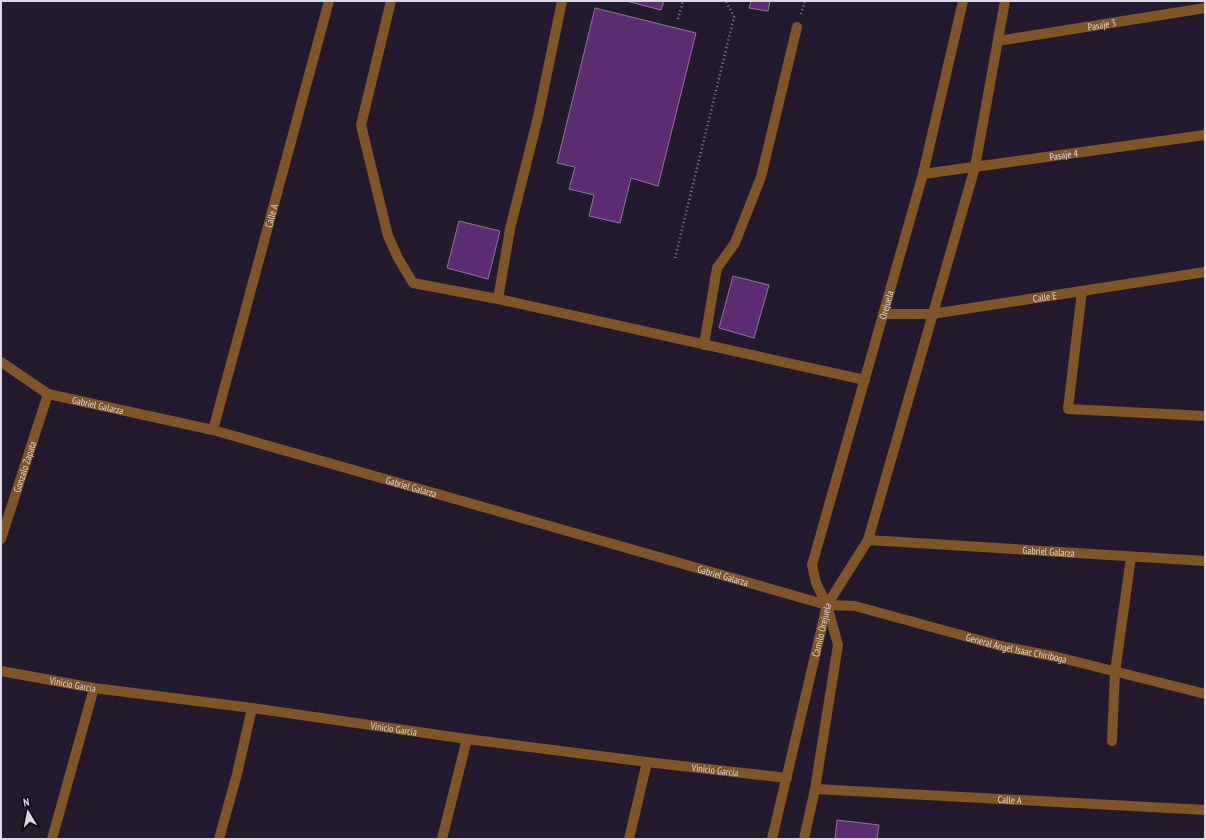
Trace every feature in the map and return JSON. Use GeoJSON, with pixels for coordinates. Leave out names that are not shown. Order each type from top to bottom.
{"type":"FeatureCollection","features":[{"type":"Feature","properties":{"kind":"street","name":"Calle A"},"geometry":{"type":"LineString","coordinates":[[214,430],[329,1]]}},
{"type":"Feature","properties":{"kind":"street"},"geometry":{"type":"LineString","coordinates":[[391,1],[362,125],[388,236],[398,258],[413,283],[498,299],[864,380]]}},
{"type":"Feature","properties":{"kind":"street"},"geometry":{"type":"LineString","coordinates":[[498,299],[510,229],[538,117],[562,1]]}},
{"type":"Feature","properties":{"kind":"street","name":"Orejuela"},"geometry":{"type":"LineString","coordinates":[[827,606],[816,583],[812,565],[923,174],[963,1]]}},
{"type":"Feature","properties":{"kind":"street"},"geometry":{"type":"LineString","coordinates":[[827,606],[868,540],[975,167],[1005,1]]}},
{"type":"Feature","properties":{"kind":"street","name":"Pasaje 3"},"geometry":{"type":"LineString","coordinates":[[998,41],[1205,8]]}},
{"type":"Feature","properties":{"kind":"street"},"geometry":{"type":"LineString","coordinates":[[704,345],[717,268],[735,243],[761,177],[797,27]]}},
{"type":"Feature","properties":{"kind":"street","name":"Pasaje 4"},"geometry":{"type":"LineString","coordinates":[[923,174],[1205,135]]}},
{"type":"Feature","properties":{"kind":"street","name":"Calle E"},"geometry":{"type":"LineString","coordinates":[[883,314],[932,314],[1205,272]]}},
{"type":"Feature","properties":{"kind":"street"},"geometry":{"type":"LineString","coordinates":[[1082,291],[1068,409],[1205,416]]}},
{"type":"Feature","properties":{"kind":"street","name":"Gabriel Galarza"},"geometry":{"type":"LineString","coordinates":[[1,362],[48,394],[214,430],[827,606]]}},
{"type":"Feature","properties":{"kind":"street","name":"Gonzalo Zapata"},"geometry":{"type":"LineString","coordinates":[[1,539],[48,394]]}},
{"type":"Feature","properties":{"kind":"street","name":"Gabriel Galarza"},"geometry":{"type":"LineString","coordinates":[[868,540],[1205,561]]}},
{"type":"Feature","properties":{"kind":"street"},"geometry":{"type":"LineString","coordinates":[[1112,741],[1115,672],[1131,557]]}},
{"type":"Feature","properties":{"kind":"street","name":"General Angel Isaac Chiriboga"},"geometry":{"type":"LineString","coordinates":[[827,606],[855,606],[1001,646],[1058,657],[1205,694]]}},
{"type":"Feature","properties":{"kind":"street","name":"Camilo Orejuela"},"geometry":{"type":"LineString","coordinates":[[772,839],[827,606]]}},
{"type":"Feature","properties":{"kind":"street","name":"Camilo Orejuela"},"geometry":{"type":"LineString","coordinates":[[804,839],[815,789],[838,645],[827,606]]}},
{"type":"Feature","properties":{"kind":"street","name":"Vinicio Garcia"},"geometry":{"type":"LineString","coordinates":[[1,671],[94,688],[252,708],[467,739],[787,778]]}},
{"type":"Feature","properties":{"kind":"street"},"geometry":{"type":"LineString","coordinates":[[52,839],[94,688]]}},
{"type":"Feature","properties":{"kind":"street"},"geometry":{"type":"LineString","coordinates":[[218,839],[237,774],[252,708]]}},
{"type":"Feature","properties":{"kind":"street"},"geometry":{"type":"LineString","coordinates":[[442,839],[467,739]]}},
{"type":"Feature","properties":{"kind":"street"},"geometry":{"type":"LineString","coordinates":[[629,839],[647,762]]}},
{"type":"Feature","properties":{"kind":"street","name":"Calle A"},"geometry":{"type":"LineString","coordinates":[[815,789],[1205,810]]}},
{"type":"Feature","properties":{"kind":"path"},"geometry":{"type":"LineString","coordinates":[[678,19],[683,1]]}},
{"type":"Feature","properties":{"kind":"path"},"geometry":{"type":"LineString","coordinates":[[675,258],[734,17],[726,1]]}},
{"type":"Feature","properties":{"kind":"building"},"geometry":{"type":"Polygon","coordinates":[[[626,1],[664,1],[661,10],[626,1]]]}},
{"type":"Feature","properties":{"kind":"building"},"geometry":{"type":"Polygon","coordinates":[[[751,1],[770,1],[768,11],[749,8],[751,1]]]}},
{"type":"Feature","properties":{"kind":"building"},"geometry":{"type":"Polygon","coordinates":[[[595,8],[696,33],[658,186],[631,178],[620,223],[589,216],[594,195],[569,189],[575,167],[557,163],[595,8]]]}},
{"type":"Feature","properties":{"kind":"building"},"geometry":{"type":"Polygon","coordinates":[[[459,221],[500,231],[488,279],[447,268],[459,221]]]}},
{"type":"Feature","properties":{"kind":"building"},"geometry":{"type":"Polygon","coordinates":[[[733,276],[769,285],[754,338],[719,328],[733,276]]]}},
{"type":"Feature","properties":{"kind":"building"},"geometry":{"type":"Polygon","coordinates":[[[837,820],[879,825],[877,839],[835,839],[837,820]]]}}]}
